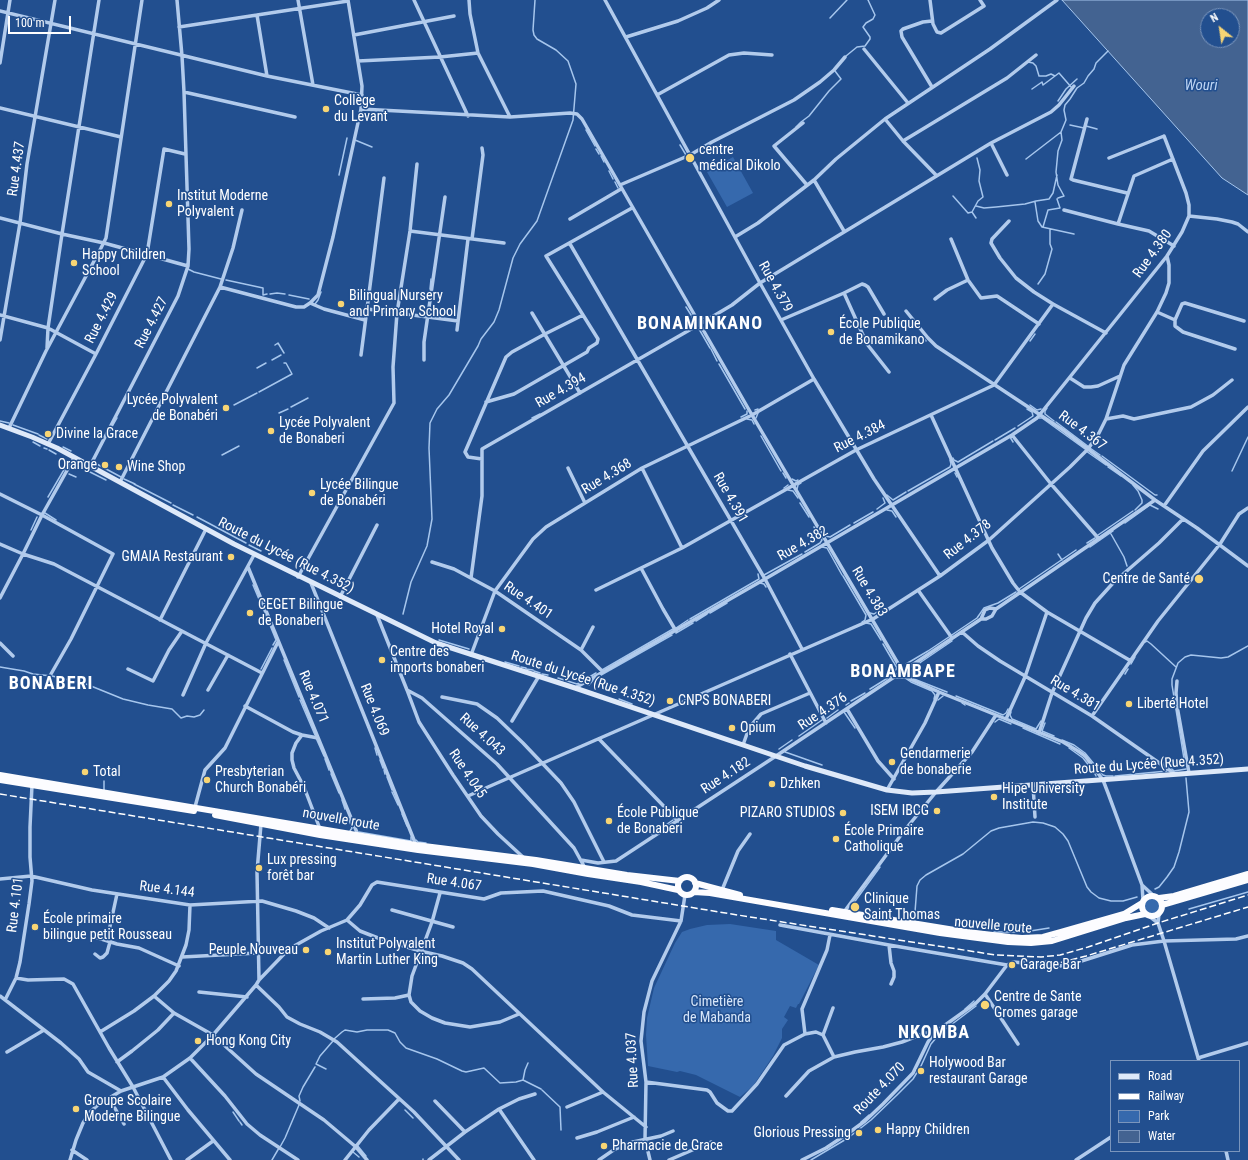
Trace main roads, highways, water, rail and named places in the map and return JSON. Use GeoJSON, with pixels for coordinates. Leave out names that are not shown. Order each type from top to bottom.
{"type":"FeatureCollection","features":[{"type":"Feature","properties":{"kind":"highway","name":"nouvelle route"},"geometry":{"type":"LineString","coordinates":[[0,775],[416,845],[525,859],[627,875],[680,881]]}},
{"type":"Feature","properties":{"kind":"highway","name":"nouvelle route"},"geometry":{"type":"LineString","coordinates":[[0,780],[261,823],[320,835],[418,850],[533,864],[641,882],[678,890]]}},
{"type":"Feature","properties":{"kind":"highway"},"geometry":{"type":"LineString","coordinates":[[1162,905],[1159,914],[1154,916],[1147,915],[1142,910],[1143,902],[1147,897],[1174,896],[1248,874]]}},
{"type":"Feature","properties":{"kind":"highway"},"geometry":{"type":"LineString","coordinates":[[688,877],[692,879],[696,888],[694,892],[690,895],[681,894],[678,890],[680,881],[683,878],[688,877]]}},
{"type":"Feature","properties":{"kind":"highway"},"geometry":{"type":"LineString","coordinates":[[1162,905],[1248,880]]}},
{"type":"Feature","properties":{"kind":"highway","name":"nouvelle route"},"geometry":{"type":"LineString","coordinates":[[695,883],[737,894],[844,912],[869,919]]}},
{"type":"Feature","properties":{"kind":"highway","name":"nouvelle route"},"geometry":{"type":"LineString","coordinates":[[694,892],[710,893],[1008,942],[1052,941],[1126,918],[1147,915]]}},
{"type":"Feature","properties":{"kind":"highway"},"geometry":{"type":"LineString","coordinates":[[1156,897],[1162,905]]}},
{"type":"Feature","properties":{"kind":"highway","name":"nouvelle route"},"geometry":{"type":"LineString","coordinates":[[966,934],[1010,937],[1043,937],[1124,914],[1143,902]]}},
{"type":"Feature","properties":{"kind":"main road","name":"Route du Lycée (Rue 4.352)"},"geometry":{"type":"LineString","coordinates":[[0,425],[48,444],[254,555],[436,643],[776,756],[822,768],[853,782],[880,789],[912,793],[1248,769]]}},
{"type":"Feature","properties":{"kind":"water","name":"Wouri"},"geometry":{"type":"Polygon","coordinates":[[[1062,0],[1248,0],[1248,195],[1222,178],[1062,0]]]}},
{"type":"Feature","properties":{"kind":"waterway"},"geometry":{"type":"LineString","coordinates":[[403,614],[411,582],[427,546],[432,519],[429,448],[430,423],[437,409],[449,395],[481,339],[494,322],[499,310],[513,258],[520,244],[537,221],[573,120],[576,84],[568,61],[556,50],[537,39],[534,35],[535,0]]}},
{"type":"Feature","properties":{"kind":"waterway"},"geometry":{"type":"LineString","coordinates":[[830,18],[847,0]]}},
{"type":"Feature","properties":{"kind":"waterway"},"geometry":{"type":"LineString","coordinates":[[846,56],[857,47],[865,46],[870,39],[863,27],[866,23],[873,19],[875,15],[868,0]]}},
{"type":"Feature","properties":{"kind":"waterway"},"geometry":{"type":"LineString","coordinates":[[1026,159],[1061,132],[1066,120],[1064,110],[1065,105],[1077,88],[1084,83],[1094,69],[1096,63],[1108,51]]}},
{"type":"Feature","properties":{"kind":"waterway"},"geometry":{"type":"LineString","coordinates":[[1028,62],[1033,63],[1036,66],[1039,76],[1051,74],[1055,76]]}},
{"type":"Feature","properties":{"kind":"waterway"},"geometry":{"type":"LineString","coordinates":[[801,122],[809,116],[829,91],[841,79],[835,71]]}},
{"type":"Feature","properties":{"kind":"waterway"},"geometry":{"type":"LineString","coordinates":[[1032,89],[1042,82],[1043,85],[1059,73],[1072,88]]}},
{"type":"Feature","properties":{"kind":"waterway"},"geometry":{"type":"LineString","coordinates":[[1058,101],[1066,89],[1077,79]]}},
{"type":"Feature","properties":{"kind":"waterway"},"geometry":{"type":"LineString","coordinates":[[796,127],[801,122]]}},
{"type":"Feature","properties":{"kind":"waterway"},"geometry":{"type":"LineString","coordinates":[[1070,125],[1084,128]]}},
{"type":"Feature","properties":{"kind":"waterway"},"geometry":{"type":"LineString","coordinates":[[1086,126],[1097,129]]}},
{"type":"Feature","properties":{"kind":"waterway"},"geometry":{"type":"LineString","coordinates":[[586,130],[595,146]]}},
{"type":"Feature","properties":{"kind":"waterway"},"geometry":{"type":"LineString","coordinates":[[1058,198],[1064,196],[1058,185],[1056,172],[1058,151],[1062,140],[1061,132]]}},
{"type":"Feature","properties":{"kind":"waterway"},"geometry":{"type":"LineString","coordinates":[[339,175],[347,138]]}},
{"type":"Feature","properties":{"kind":"waterway"},"geometry":{"type":"LineString","coordinates":[[355,140],[372,147]]}},
{"type":"Feature","properties":{"kind":"waterway"},"geometry":{"type":"LineString","coordinates":[[680,145],[686,155]]}},
{"type":"Feature","properties":{"kind":"waterway"},"geometry":{"type":"LineString","coordinates":[[596,149],[599,154]]}},
{"type":"Feature","properties":{"kind":"waterway"},"geometry":{"type":"LineString","coordinates":[[601,156],[604,162]]}},
{"type":"Feature","properties":{"kind":"waterway"},"geometry":{"type":"LineString","coordinates":[[972,212],[978,201],[983,197],[979,181],[980,170],[977,158]]}},
{"type":"Feature","properties":{"kind":"waterway"},"geometry":{"type":"LineString","coordinates":[[609,171],[613,179]]}},
{"type":"Feature","properties":{"kind":"waterway"},"geometry":{"type":"LineString","coordinates":[[976,206],[984,208],[996,207],[1025,204],[1049,199],[1053,193],[1057,175]]}},
{"type":"Feature","properties":{"kind":"waterway"},"geometry":{"type":"LineString","coordinates":[[615,182],[618,188]]}},
{"type":"Feature","properties":{"kind":"waterway"},"geometry":{"type":"LineString","coordinates":[[953,196],[968,213],[972,212],[976,218]]}},
{"type":"Feature","properties":{"kind":"waterway"},"geometry":{"type":"LineString","coordinates":[[1043,227],[1048,210],[1060,208],[1057,199]]}},
{"type":"Feature","properties":{"kind":"waterway"},"geometry":{"type":"LineString","coordinates":[[1035,202],[1038,221],[1042,227],[1074,234]]}},
{"type":"Feature","properties":{"kind":"waterway"},"geometry":{"type":"LineString","coordinates":[[1038,284],[1045,274],[1052,249],[1050,244],[1050,230]]}},
{"type":"Feature","properties":{"kind":"waterway"},"geometry":{"type":"LineString","coordinates":[[188,269],[221,279]]}},
{"type":"Feature","properties":{"kind":"waterway"},"geometry":{"type":"LineString","coordinates":[[430,289],[431,279]]}},
{"type":"Feature","properties":{"kind":"waterway"},"geometry":{"type":"LineString","coordinates":[[226,280],[263,288],[263,295],[267,294]]}},
{"type":"Feature","properties":{"kind":"waterway"},"geometry":{"type":"LineString","coordinates":[[315,304],[321,292]]}},
{"type":"Feature","properties":{"kind":"waterway"},"geometry":{"type":"LineString","coordinates":[[270,294],[285,294]]}},
{"type":"Feature","properties":{"kind":"waterway"},"geometry":{"type":"LineString","coordinates":[[289,295],[309,299]]}},
{"type":"Feature","properties":{"kind":"waterway"},"geometry":{"type":"LineString","coordinates":[[686,307],[691,315]]}},
{"type":"Feature","properties":{"kind":"waterway"},"geometry":{"type":"LineString","coordinates":[[691,326],[695,322],[692,317]]}},
{"type":"Feature","properties":{"kind":"waterway"},"geometry":{"type":"LineString","coordinates":[[700,319],[704,318]]}},
{"type":"Feature","properties":{"kind":"waterway"},"geometry":{"type":"LineString","coordinates":[[699,329],[710,348]]}},
{"type":"Feature","properties":{"kind":"waterway"},"geometry":{"type":"LineString","coordinates":[[1030,341],[1035,334]]}},
{"type":"Feature","properties":{"kind":"waterway"},"geometry":{"type":"LineString","coordinates":[[922,336],[926,341]]}},
{"type":"Feature","properties":{"kind":"waterway"},"geometry":{"type":"LineString","coordinates":[[275,345],[278,343],[284,353]]}},
{"type":"Feature","properties":{"kind":"waterway"},"geometry":{"type":"LineString","coordinates":[[711,349],[717,361]]}},
{"type":"Feature","properties":{"kind":"waterway"},"geometry":{"type":"LineString","coordinates":[[272,360],[281,355]]}},
{"type":"Feature","properties":{"kind":"waterway"},"geometry":{"type":"LineString","coordinates":[[257,368],[266,363]]}},
{"type":"Feature","properties":{"kind":"waterway"},"geometry":{"type":"LineString","coordinates":[[259,392],[292,374],[286,363],[284,363]]}},
{"type":"Feature","properties":{"kind":"waterway"},"geometry":{"type":"LineString","coordinates":[[719,364],[745,409]]}},
{"type":"Feature","properties":{"kind":"waterway"},"geometry":{"type":"LineString","coordinates":[[234,405],[257,393]]}},
{"type":"Feature","properties":{"kind":"waterway"},"geometry":{"type":"LineString","coordinates":[[291,407],[308,398]]}},
{"type":"Feature","properties":{"kind":"waterway"},"geometry":{"type":"LineString","coordinates":[[1030,405],[1037,410],[1041,409]]}},
{"type":"Feature","properties":{"kind":"waterway"},"geometry":{"type":"LineString","coordinates":[[1047,408],[1045,414],[1054,421]]}},
{"type":"Feature","properties":{"kind":"waterway"},"geometry":{"type":"LineString","coordinates":[[279,413],[288,409]]}},
{"type":"Feature","properties":{"kind":"waterway"},"geometry":{"type":"LineString","coordinates":[[1018,426],[1033,416],[1032,412],[1027,409]]}},
{"type":"Feature","properties":{"kind":"waterway"},"geometry":{"type":"LineString","coordinates":[[741,417],[747,414],[747,411]]}},
{"type":"Feature","properties":{"kind":"waterway"},"geometry":{"type":"LineString","coordinates":[[756,418],[758,413]]}},
{"type":"Feature","properties":{"kind":"waterway"},"geometry":{"type":"LineString","coordinates":[[532,418],[540,414]]}},
{"type":"Feature","properties":{"kind":"waterway"},"geometry":{"type":"LineString","coordinates":[[109,432],[117,418]]}},
{"type":"Feature","properties":{"kind":"waterway"},"geometry":{"type":"LineString","coordinates":[[1039,418],[1042,418],[1085,449]]}},
{"type":"Feature","properties":{"kind":"waterway"},"geometry":{"type":"LineString","coordinates":[[747,419],[752,420],[754,424]]}},
{"type":"Feature","properties":{"kind":"waterway"},"geometry":{"type":"LineString","coordinates":[[0,421],[9,423]]}},
{"type":"Feature","properties":{"kind":"waterway"},"geometry":{"type":"LineString","coordinates":[[1056,422],[1089,447]]}},
{"type":"Feature","properties":{"kind":"waterway"},"geometry":{"type":"LineString","coordinates":[[13,425],[38,434]]}},
{"type":"Feature","properties":{"kind":"waterway"},"geometry":{"type":"LineString","coordinates":[[995,440],[1015,428]]}},
{"type":"Feature","properties":{"kind":"waterway"},"geometry":{"type":"LineString","coordinates":[[39,435],[47,439]]}},
{"type":"Feature","properties":{"kind":"waterway"},"geometry":{"type":"LineString","coordinates":[[761,436],[781,471]]}},
{"type":"Feature","properties":{"kind":"waterway"},"geometry":{"type":"LineString","coordinates":[[1010,437],[1013,442]]}},
{"type":"Feature","properties":{"kind":"waterway"},"geometry":{"type":"LineString","coordinates":[[1232,471],[1248,437]]}},
{"type":"Feature","properties":{"kind":"waterway"},"geometry":{"type":"LineString","coordinates":[[953,458],[958,462],[993,441]]}},
{"type":"Feature","properties":{"kind":"waterway"},"geometry":{"type":"LineString","coordinates":[[33,442],[40,446]]}},
{"type":"Feature","properties":{"kind":"waterway"},"geometry":{"type":"LineString","coordinates":[[222,455],[239,446]]}},
{"type":"Feature","properties":{"kind":"waterway"},"geometry":{"type":"LineString","coordinates":[[63,447],[71,451]]}},
{"type":"Feature","properties":{"kind":"waterway"},"geometry":{"type":"LineString","coordinates":[[1090,448],[1100,455]]}},
{"type":"Feature","properties":{"kind":"waterway"},"geometry":{"type":"LineString","coordinates":[[49,450],[56,454]]}},
{"type":"Feature","properties":{"kind":"waterway"},"geometry":{"type":"LineString","coordinates":[[1086,451],[1106,465]]}},
{"type":"Feature","properties":{"kind":"waterway"},"geometry":{"type":"LineString","coordinates":[[1102,456],[1157,495]]}},
{"type":"Feature","properties":{"kind":"waterway"},"geometry":{"type":"LineString","coordinates":[[908,491],[950,467],[950,460]]}},
{"type":"Feature","properties":{"kind":"waterway"},"geometry":{"type":"LineString","coordinates":[[93,462],[121,477]]}},
{"type":"Feature","properties":{"kind":"waterway"},"geometry":{"type":"LineString","coordinates":[[74,464],[106,480]]}},
{"type":"Feature","properties":{"kind":"waterway"},"geometry":{"type":"LineString","coordinates":[[48,497],[65,468],[64,465]]}},
{"type":"Feature","properties":{"kind":"waterway"},"geometry":{"type":"LineString","coordinates":[[1108,467],[1121,476]]}},
{"type":"Feature","properties":{"kind":"waterway"},"geometry":{"type":"LineString","coordinates":[[783,473],[786,478]]}},
{"type":"Feature","properties":{"kind":"waterway"},"geometry":{"type":"LineString","coordinates":[[955,473],[957,477]]}},
{"type":"Feature","properties":{"kind":"waterway"},"geometry":{"type":"LineString","coordinates":[[69,474],[76,477]]}},
{"type":"Feature","properties":{"kind":"waterway"},"geometry":{"type":"LineString","coordinates":[[124,479],[135,484]]}},
{"type":"Feature","properties":{"kind":"waterway"},"geometry":{"type":"LineString","coordinates":[[792,479],[796,481],[798,480]]}},
{"type":"Feature","properties":{"kind":"waterway"},"geometry":{"type":"LineString","coordinates":[[797,489],[798,485],[801,483]]}},
{"type":"Feature","properties":{"kind":"waterway"},"geometry":{"type":"LineString","coordinates":[[134,484],[171,503]]}},
{"type":"Feature","properties":{"kind":"waterway"},"geometry":{"type":"LineString","coordinates":[[784,488],[788,485]]}},
{"type":"Feature","properties":{"kind":"waterway"},"geometry":{"type":"LineString","coordinates":[[1133,485],[1138,491],[1142,500],[1142,503],[1135,510]]}},
{"type":"Feature","properties":{"kind":"waterway"},"geometry":{"type":"LineString","coordinates":[[788,490],[793,491],[798,498]]}},
{"type":"Feature","properties":{"kind":"waterway"},"geometry":{"type":"LineString","coordinates":[[887,495],[893,500],[906,492]]}},
{"type":"Feature","properties":{"kind":"waterway"},"geometry":{"type":"LineString","coordinates":[[877,509],[885,503],[883,498]]}},
{"type":"Feature","properties":{"kind":"waterway"},"geometry":{"type":"LineString","coordinates":[[800,503],[809,517]]}},
{"type":"Feature","properties":{"kind":"waterway"},"geometry":{"type":"LineString","coordinates":[[173,505],[193,515]]}},
{"type":"Feature","properties":{"kind":"waterway"},"geometry":{"type":"LineString","coordinates":[[1125,523],[1150,505],[1158,509]]}},
{"type":"Feature","properties":{"kind":"waterway"},"geometry":{"type":"LineString","coordinates":[[887,510],[892,511],[896,517]]}},
{"type":"Feature","properties":{"kind":"waterway"},"geometry":{"type":"LineString","coordinates":[[1098,535],[1133,511]]}},
{"type":"Feature","properties":{"kind":"waterway"},"geometry":{"type":"LineString","coordinates":[[854,523],[873,512]]}},
{"type":"Feature","properties":{"kind":"waterway"},"geometry":{"type":"LineString","coordinates":[[45,513],[56,520]]}},
{"type":"Feature","properties":{"kind":"waterway"},"geometry":{"type":"LineString","coordinates":[[31,530],[37,517]]}},
{"type":"Feature","properties":{"kind":"waterway"},"geometry":{"type":"LineString","coordinates":[[197,517],[246,543]]}},
{"type":"Feature","properties":{"kind":"waterway"},"geometry":{"type":"LineString","coordinates":[[825,536],[830,537],[850,525]]}},
{"type":"Feature","properties":{"kind":"waterway"},"geometry":{"type":"LineString","coordinates":[[805,552],[820,543],[822,540],[814,527]]}},
{"type":"Feature","properties":{"kind":"waterway"},"geometry":{"type":"LineString","coordinates":[[1090,547],[1113,531]]}},
{"type":"Feature","properties":{"kind":"waterway"},"geometry":{"type":"LineString","coordinates":[[1111,534],[1124,557],[1127,566]]}},
{"type":"Feature","properties":{"kind":"waterway"},"geometry":{"type":"LineString","coordinates":[[1087,543],[1095,538]]}},
{"type":"Feature","properties":{"kind":"waterway"},"geometry":{"type":"LineString","coordinates":[[249,545],[261,551]]}},
{"type":"Feature","properties":{"kind":"waterway"},"geometry":{"type":"LineString","coordinates":[[822,547],[827,548],[842,575]]}},
{"type":"Feature","properties":{"kind":"waterway"},"geometry":{"type":"LineString","coordinates":[[1019,589],[1076,550]]}},
{"type":"Feature","properties":{"kind":"waterway"},"geometry":{"type":"LineString","coordinates":[[764,575],[802,554]]}},
{"type":"Feature","properties":{"kind":"waterway"},"geometry":{"type":"LineString","coordinates":[[1058,554],[1062,560]]}},
{"type":"Feature","properties":{"kind":"waterway"},"geometry":{"type":"LineString","coordinates":[[690,619],[759,579],[758,574]]}},
{"type":"Feature","properties":{"kind":"waterway"},"geometry":{"type":"LineString","coordinates":[[843,576],[866,615],[865,620],[862,622]]}},
{"type":"Feature","properties":{"kind":"waterway"},"geometry":{"type":"LineString","coordinates":[[760,583],[764,584],[766,587]]}},
{"type":"Feature","properties":{"kind":"waterway"},"geometry":{"type":"LineString","coordinates":[[253,585],[261,604]]}},
{"type":"Feature","properties":{"kind":"waterway"},"geometry":{"type":"LineString","coordinates":[[906,664],[977,618],[984,608],[998,603],[1016,592]]}},
{"type":"Feature","properties":{"kind":"waterway"},"geometry":{"type":"LineString","coordinates":[[710,613],[727,603]]}},
{"type":"Feature","properties":{"kind":"waterway"},"geometry":{"type":"LineString","coordinates":[[263,608],[276,640],[273,645]]}},
{"type":"Feature","properties":{"kind":"waterway"},"geometry":{"type":"LineString","coordinates":[[870,613],[874,614],[877,612]]}},
{"type":"Feature","properties":{"kind":"waterway"},"geometry":{"type":"LineString","coordinates":[[696,621],[707,614]]}},
{"type":"Feature","properties":{"kind":"waterway"},"geometry":{"type":"LineString","coordinates":[[676,628],[688,620]]}},
{"type":"Feature","properties":{"kind":"waterway"},"geometry":{"type":"LineString","coordinates":[[676,633],[693,623]]}},
{"type":"Feature","properties":{"kind":"waterway"},"geometry":{"type":"LineString","coordinates":[[866,623],[871,624],[881,640]]}},
{"type":"Feature","properties":{"kind":"waterway"},"geometry":{"type":"LineString","coordinates":[[602,670],[673,629]]}},
{"type":"Feature","properties":{"kind":"waterway"},"geometry":{"type":"LineString","coordinates":[[589,685],[594,679],[672,635]]}},
{"type":"Feature","properties":{"kind":"waterway"},"geometry":{"type":"LineString","coordinates":[[439,640],[469,649]]}},
{"type":"Feature","properties":{"kind":"waterway"},"geometry":{"type":"LineString","coordinates":[[947,692],[914,679],[911,676],[911,671],[921,662],[952,641]]}},
{"type":"Feature","properties":{"kind":"waterway"},"geometry":{"type":"LineString","coordinates":[[1145,642],[1147,641],[1151,644],[1176,667]]}},
{"type":"Feature","properties":{"kind":"waterway"},"geometry":{"type":"LineString","coordinates":[[883,644],[897,668],[892,675]]}},
{"type":"Feature","properties":{"kind":"waterway"},"geometry":{"type":"LineString","coordinates":[[1185,765],[1172,685],[1172,679],[1178,663],[1185,657],[1191,655],[1221,658],[1228,657],[1248,646]]}},
{"type":"Feature","properties":{"kind":"waterway"},"geometry":{"type":"LineString","coordinates":[[261,669],[272,648]]}},
{"type":"Feature","properties":{"kind":"waterway"},"geometry":{"type":"LineString","coordinates":[[1131,664],[1135,657]]}},
{"type":"Feature","properties":{"kind":"waterway"},"geometry":{"type":"LineString","coordinates":[[284,660],[299,697]]}},
{"type":"Feature","properties":{"kind":"waterway"},"geometry":{"type":"LineString","coordinates":[[505,662],[519,666]]}},
{"type":"Feature","properties":{"kind":"waterway"},"geometry":{"type":"LineString","coordinates":[[0,667],[33,674],[52,676],[86,684],[123,699],[172,709],[181,718],[187,716],[194,717]]}},
{"type":"Feature","properties":{"kind":"waterway"},"geometry":{"type":"LineString","coordinates":[[521,667],[526,668]]}},
{"type":"Feature","properties":{"kind":"waterway"},"geometry":{"type":"LineString","coordinates":[[526,669],[533,670]]}},
{"type":"Feature","properties":{"kind":"waterway"},"geometry":{"type":"LineString","coordinates":[[1125,674],[1128,669]]}},
{"type":"Feature","properties":{"kind":"waterway"},"geometry":{"type":"LineString","coordinates":[[534,671],[540,673]]}},
{"type":"Feature","properties":{"kind":"waterway"},"geometry":{"type":"LineString","coordinates":[[586,679],[596,673]]}},
{"type":"Feature","properties":{"kind":"waterway"},"geometry":{"type":"LineString","coordinates":[[542,674],[548,675]]}},
{"type":"Feature","properties":{"kind":"waterway"},"geometry":{"type":"LineString","coordinates":[[870,689],[891,676]]}},
{"type":"Feature","properties":{"kind":"waterway"},"geometry":{"type":"LineString","coordinates":[[558,678],[577,684],[583,681]]}},
{"type":"Feature","properties":{"kind":"waterway"},"geometry":{"type":"LineString","coordinates":[[896,678],[905,678],[932,691],[935,695],[934,699]]}},
{"type":"Feature","properties":{"kind":"waterway"},"geometry":{"type":"LineString","coordinates":[[851,701],[865,693]]}},
{"type":"Feature","properties":{"kind":"waterway"},"geometry":{"type":"LineString","coordinates":[[938,700],[943,696]]}},
{"type":"Feature","properties":{"kind":"waterway"},"geometry":{"type":"LineString","coordinates":[[956,696],[1003,715],[1008,709]]}},
{"type":"Feature","properties":{"kind":"waterway"},"geometry":{"type":"LineString","coordinates":[[619,699],[632,704]]}},
{"type":"Feature","properties":{"kind":"waterway"},"geometry":{"type":"LineString","coordinates":[[300,700],[315,735]]}},
{"type":"Feature","properties":{"kind":"waterway"},"geometry":{"type":"LineString","coordinates":[[194,717],[200,715],[204,710]]}},
{"type":"Feature","properties":{"kind":"waterway"},"geometry":{"type":"LineString","coordinates":[[827,718],[838,710]]}},
{"type":"Feature","properties":{"kind":"waterway"},"geometry":{"type":"LineString","coordinates":[[844,712],[855,728]]}},
{"type":"Feature","properties":{"kind":"waterway"},"geometry":{"type":"LineString","coordinates":[[1011,712],[1010,715],[1012,719],[1036,729],[1041,721]]}},
{"type":"Feature","properties":{"kind":"waterway"},"geometry":{"type":"LineString","coordinates":[[995,722],[999,719],[1011,724]]}},
{"type":"Feature","properties":{"kind":"waterway"},"geometry":{"type":"LineString","coordinates":[[799,736],[822,720]]}},
{"type":"Feature","properties":{"kind":"waterway"},"geometry":{"type":"LineString","coordinates":[[1045,723],[1042,731],[1054,736]]}},
{"type":"Feature","properties":{"kind":"waterway"},"geometry":{"type":"LineString","coordinates":[[1023,728],[1060,744]]}},
{"type":"Feature","properties":{"kind":"waterway"},"geometry":{"type":"LineString","coordinates":[[316,738],[324,756]]}},
{"type":"Feature","properties":{"kind":"waterway"},"geometry":{"type":"LineString","coordinates":[[779,749],[792,740]]}},
{"type":"Feature","properties":{"kind":"waterway"},"geometry":{"type":"LineString","coordinates":[[1062,740],[1074,745],[1085,753],[1103,775],[1113,776]]}},
{"type":"Feature","properties":{"kind":"waterway"},"geometry":{"type":"LineString","coordinates":[[375,748],[377,755]]}},
{"type":"Feature","properties":{"kind":"waterway"},"geometry":{"type":"LineString","coordinates":[[1069,748],[1083,758],[1096,776]]}},
{"type":"Feature","properties":{"kind":"waterway"},"geometry":{"type":"LineString","coordinates":[[786,750],[785,752],[822,765]]}},
{"type":"Feature","properties":{"kind":"waterway"},"geometry":{"type":"LineString","coordinates":[[325,759],[329,770]]}},
{"type":"Feature","properties":{"kind":"waterway"},"geometry":{"type":"LineString","coordinates":[[380,760],[383,768]]}},
{"type":"Feature","properties":{"kind":"waterway"},"geometry":{"type":"LineString","coordinates":[[1164,763],[1169,767]]}},
{"type":"Feature","properties":{"kind":"waterway"},"geometry":{"type":"LineString","coordinates":[[1171,768],[1174,771],[1186,769]]}},
{"type":"Feature","properties":{"kind":"waterway"},"geometry":{"type":"LineString","coordinates":[[384,770],[385,774]]}},
{"type":"Feature","properties":{"kind":"waterway"},"geometry":{"type":"LineString","coordinates":[[1115,776],[1167,771]]}},
{"type":"Feature","properties":{"kind":"waterway"},"geometry":{"type":"LineString","coordinates":[[331,774],[339,793]]}},
{"type":"Feature","properties":{"kind":"waterway"},"geometry":{"type":"LineString","coordinates":[[387,777],[392,790]]}},
{"type":"Feature","properties":{"kind":"waterway"},"geometry":{"type":"LineString","coordinates":[[1155,889],[1159,887],[1174,867],[1179,852],[1189,812],[1186,778]]}},
{"type":"Feature","properties":{"kind":"waterway"},"geometry":{"type":"LineString","coordinates":[[104,781],[104,791]]}},
{"type":"Feature","properties":{"kind":"waterway"},"geometry":{"type":"LineString","coordinates":[[392,792],[398,805]]}},
{"type":"Feature","properties":{"kind":"waterway"},"geometry":{"type":"LineString","coordinates":[[342,800],[345,809]]}},
{"type":"Feature","properties":{"kind":"waterway"},"geometry":{"type":"LineString","coordinates":[[402,814],[407,826]]}},
{"type":"Feature","properties":{"kind":"waterway"},"geometry":{"type":"LineString","coordinates":[[348,817],[352,828],[350,831]]}},
{"type":"Feature","properties":{"kind":"waterway"},"geometry":{"type":"LineString","coordinates":[[652,834],[673,820]]}},
{"type":"Feature","properties":{"kind":"waterway"},"geometry":{"type":"LineString","coordinates":[[915,912],[917,886],[920,880],[926,875],[963,854],[991,831],[999,828],[1033,822],[1043,823],[1055,827],[1063,834],[1068,841],[1087,887],[1099,898],[1111,901],[1123,901],[1137,897]]}},
{"type":"Feature","properties":{"kind":"waterway"},"geometry":{"type":"LineString","coordinates":[[359,832],[411,841],[411,837]]}},
{"type":"Feature","properties":{"kind":"waterway"},"geometry":{"type":"LineString","coordinates":[[416,840],[418,842],[426,843]]}},
{"type":"Feature","properties":{"kind":"waterway"},"geometry":{"type":"LineString","coordinates":[[853,904],[880,867]]}},
{"type":"Feature","properties":{"kind":"waterway"},"geometry":{"type":"LineString","coordinates":[[1189,909],[1248,892]]}},
{"type":"Feature","properties":{"kind":"waterway"},"geometry":{"type":"LineString","coordinates":[[994,932],[1024,932],[1049,928]]}},
{"type":"Feature","properties":{"kind":"waterway"},"geometry":{"type":"LineString","coordinates":[[965,1009],[974,1001]]}},
{"type":"Feature","properties":{"kind":"waterway"},"geometry":{"type":"LineString","coordinates":[[943,1031],[976,1006]]}},
{"type":"Feature","properties":{"kind":"waterway"},"geometry":{"type":"LineString","coordinates":[[334,1039],[345,1030],[357,1032],[367,1030],[388,1030],[395,1033],[400,1042],[406,1048],[437,1059],[462,1071],[466,1072],[484,1068],[500,1083],[523,1080]]}},
{"type":"Feature","properties":{"kind":"waterway"},"geometry":{"type":"LineString","coordinates":[[811,1160],[848,1138],[871,1120],[897,1095],[913,1079],[931,1044],[941,1032]]}},
{"type":"Feature","properties":{"kind":"waterway"},"geometry":{"type":"LineString","coordinates":[[326,1069],[316,1064],[320,1056],[333,1041]]}},
{"type":"Feature","properties":{"kind":"waterway"},"geometry":{"type":"LineString","coordinates":[[523,1080],[528,1063]]}},
{"type":"Feature","properties":{"kind":"waterway"},"geometry":{"type":"LineString","coordinates":[[300,1101],[299,1096],[315,1067]]}},
{"type":"Feature","properties":{"kind":"waterway"},"geometry":{"type":"LineString","coordinates":[[523,1080],[541,1089]]}},
{"type":"Feature","properties":{"kind":"waterway"},"geometry":{"type":"LineString","coordinates":[[542,1090],[560,1107],[561,1130]]}},
{"type":"Feature","properties":{"kind":"waterway"},"geometry":{"type":"LineString","coordinates":[[280,1147],[299,1105]]}},
{"type":"Feature","properties":{"kind":"waterway"},"geometry":{"type":"LineString","coordinates":[[405,1110],[413,1118]]}},
{"type":"Feature","properties":{"kind":"waterway"},"geometry":{"type":"LineString","coordinates":[[233,1112],[239,1121]]}},
{"type":"Feature","properties":{"kind":"waterway"},"geometry":{"type":"LineString","coordinates":[[861,1122],[869,1115]]}},
{"type":"Feature","properties":{"kind":"waterway"},"geometry":{"type":"LineString","coordinates":[[357,1145],[366,1156]]}},
{"type":"Feature","properties":{"kind":"waterway"},"geometry":{"type":"LineString","coordinates":[[272,1160],[279,1148]]}},
{"type":"Feature","properties":{"kind":"waterway"},"geometry":{"type":"LineString","coordinates":[[353,1152],[359,1157]]}},
{"type":"Feature","properties":{"kind":"railway"},"geometry":{"type":"LineString","coordinates":[[0,794],[750,917],[996,955],[1041,957],[1060,955],[1248,895]]}},
{"type":"Feature","properties":{"kind":"railway"},"geometry":{"type":"LineString","coordinates":[[1041,961],[1059,963],[1086,956],[1248,907]]}},
{"type":"Feature","properties":{"kind":"place","name":"Collège du Levant"},"geometry":{"type":"Point","coordinates":[326,109]}},
{"type":"Feature","properties":{"kind":"place","name":"centre médical Dikolo"},"geometry":{"type":"Point","coordinates":[690,158]}},
{"type":"Feature","properties":{"kind":"place","name":"Institut Moderne Polyvalent"},"geometry":{"type":"Point","coordinates":[169,204]}},
{"type":"Feature","properties":{"kind":"place","name":"Happy Children School"},"geometry":{"type":"Point","coordinates":[74,263]}},
{"type":"Feature","properties":{"kind":"place","name":"Bilingual Nursery and Primary School"},"geometry":{"type":"Point","coordinates":[341,304]}},
{"type":"Feature","properties":{"kind":"place","name":"École Publique de Bonamikano"},"geometry":{"type":"Point","coordinates":[831,332]}},
{"type":"Feature","properties":{"kind":"place","name":"Lycée Polyvalent de Bonabéri"},"geometry":{"type":"Point","coordinates":[226,408]}},
{"type":"Feature","properties":{"kind":"place","name":"Lycée Polyvalent de Bonaberi"},"geometry":{"type":"Point","coordinates":[271,431]}},
{"type":"Feature","properties":{"kind":"place","name":"Divine la Grace"},"geometry":{"type":"Point","coordinates":[48,434]}},
{"type":"Feature","properties":{"kind":"place","name":"Orange"},"geometry":{"type":"Point","coordinates":[105,465]}},
{"type":"Feature","properties":{"kind":"place","name":"Wine Shop"},"geometry":{"type":"Point","coordinates":[119,467]}},
{"type":"Feature","properties":{"kind":"place","name":"Lycée Bilingue de Bonabéri"},"geometry":{"type":"Point","coordinates":[312,493]}},
{"type":"Feature","properties":{"kind":"place","name":"GMAIA Restaurant"},"geometry":{"type":"Point","coordinates":[231,557]}},
{"type":"Feature","properties":{"kind":"place","name":"Centre de Santé"},"geometry":{"type":"Point","coordinates":[1199,579]}},
{"type":"Feature","properties":{"kind":"place","name":"CEGET Bilingue de Bonaberi"},"geometry":{"type":"Point","coordinates":[250,613]}},
{"type":"Feature","properties":{"kind":"place","name":"Hotel Royal"},"geometry":{"type":"Point","coordinates":[502,629]}},
{"type":"Feature","properties":{"kind":"place","name":"Centre des imports bonaberi"},"geometry":{"type":"Point","coordinates":[382,660]}},
{"type":"Feature","properties":{"kind":"place","name":"CNPS BONABERI"},"geometry":{"type":"Point","coordinates":[670,701]}},
{"type":"Feature","properties":{"kind":"place","name":"Liberté Hotel"},"geometry":{"type":"Point","coordinates":[1129,704]}},
{"type":"Feature","properties":{"kind":"place","name":"Opium"},"geometry":{"type":"Point","coordinates":[732,728]}},
{"type":"Feature","properties":{"kind":"place","name":"Gendarmerie de bonaberie"},"geometry":{"type":"Point","coordinates":[892,762]}},
{"type":"Feature","properties":{"kind":"place","name":"Total"},"geometry":{"type":"Point","coordinates":[85,772]}},
{"type":"Feature","properties":{"kind":"place","name":"Presbyterian Church Bonabéri"},"geometry":{"type":"Point","coordinates":[207,780]}},
{"type":"Feature","properties":{"kind":"place","name":"Dzhken"},"geometry":{"type":"Point","coordinates":[772,784]}},
{"type":"Feature","properties":{"kind":"place","name":"Hipe University Institute"},"geometry":{"type":"Point","coordinates":[994,797]}},
{"type":"Feature","properties":{"kind":"place","name":"ISEM IBCG"},"geometry":{"type":"Point","coordinates":[937,811]}},
{"type":"Feature","properties":{"kind":"place","name":"PIZARO STUDIOS"},"geometry":{"type":"Point","coordinates":[843,813]}},
{"type":"Feature","properties":{"kind":"place","name":"École Publique de Bonaberi"},"geometry":{"type":"Point","coordinates":[609,821]}},
{"type":"Feature","properties":{"kind":"place","name":"École Primaire Catholique"},"geometry":{"type":"Point","coordinates":[836,839]}},
{"type":"Feature","properties":{"kind":"place","name":"Lux pressing forêt bar"},"geometry":{"type":"Point","coordinates":[259,868]}},
{"type":"Feature","properties":{"kind":"place","name":"Clinique Saint Thomas"},"geometry":{"type":"Point","coordinates":[855,907]}},
{"type":"Feature","properties":{"kind":"place","name":"École primaire bilingue petit Rousseau"},"geometry":{"type":"Point","coordinates":[35,927]}},
{"type":"Feature","properties":{"kind":"place","name":"Peuple Nouveau"},"geometry":{"type":"Point","coordinates":[306,950]}},
{"type":"Feature","properties":{"kind":"place","name":"Institut Polyvalent Martin Luther King"},"geometry":{"type":"Point","coordinates":[328,952]}},
{"type":"Feature","properties":{"kind":"place","name":"Garage Bar"},"geometry":{"type":"Point","coordinates":[1012,965]}},
{"type":"Feature","properties":{"kind":"place","name":"Centre de Sante Gromes garage"},"geometry":{"type":"Point","coordinates":[985,1005]}},
{"type":"Feature","properties":{"kind":"place","name":"Hong Kong City"},"geometry":{"type":"Point","coordinates":[198,1041]}},
{"type":"Feature","properties":{"kind":"place","name":"Holywood Bar restaurant Garage"},"geometry":{"type":"Point","coordinates":[921,1071]}},
{"type":"Feature","properties":{"kind":"place","name":"Groupe Scolaire Moderne Bilingue"},"geometry":{"type":"Point","coordinates":[76,1109]}},
{"type":"Feature","properties":{"kind":"place","name":"Happy Children"},"geometry":{"type":"Point","coordinates":[878,1130]}},
{"type":"Feature","properties":{"kind":"place","name":"Glorious Pressing"},"geometry":{"type":"Point","coordinates":[859,1133]}},
{"type":"Feature","properties":{"kind":"place","name":"Pharmacie de Grace"},"geometry":{"type":"Point","coordinates":[604,1146]}},
{"type":"Feature","properties":{"kind":"district","name":"BONAMINKANO"},"geometry":{"type":"Point","coordinates":[700,324]}},
{"type":"Feature","properties":{"kind":"district","name":"BONAMBAPE"},"geometry":{"type":"Point","coordinates":[903,672]}},
{"type":"Feature","properties":{"kind":"district","name":"BONABERI"},"geometry":{"type":"Point","coordinates":[51,684]}},
{"type":"Feature","properties":{"kind":"district","name":"NKOMBA"},"geometry":{"type":"Point","coordinates":[934,1033]}},
{"type":"Feature","properties":{"kind":"park label","name":"Cimetière de Mabanda"},"geometry":{"type":"Point","coordinates":[717,1010]}}]}
